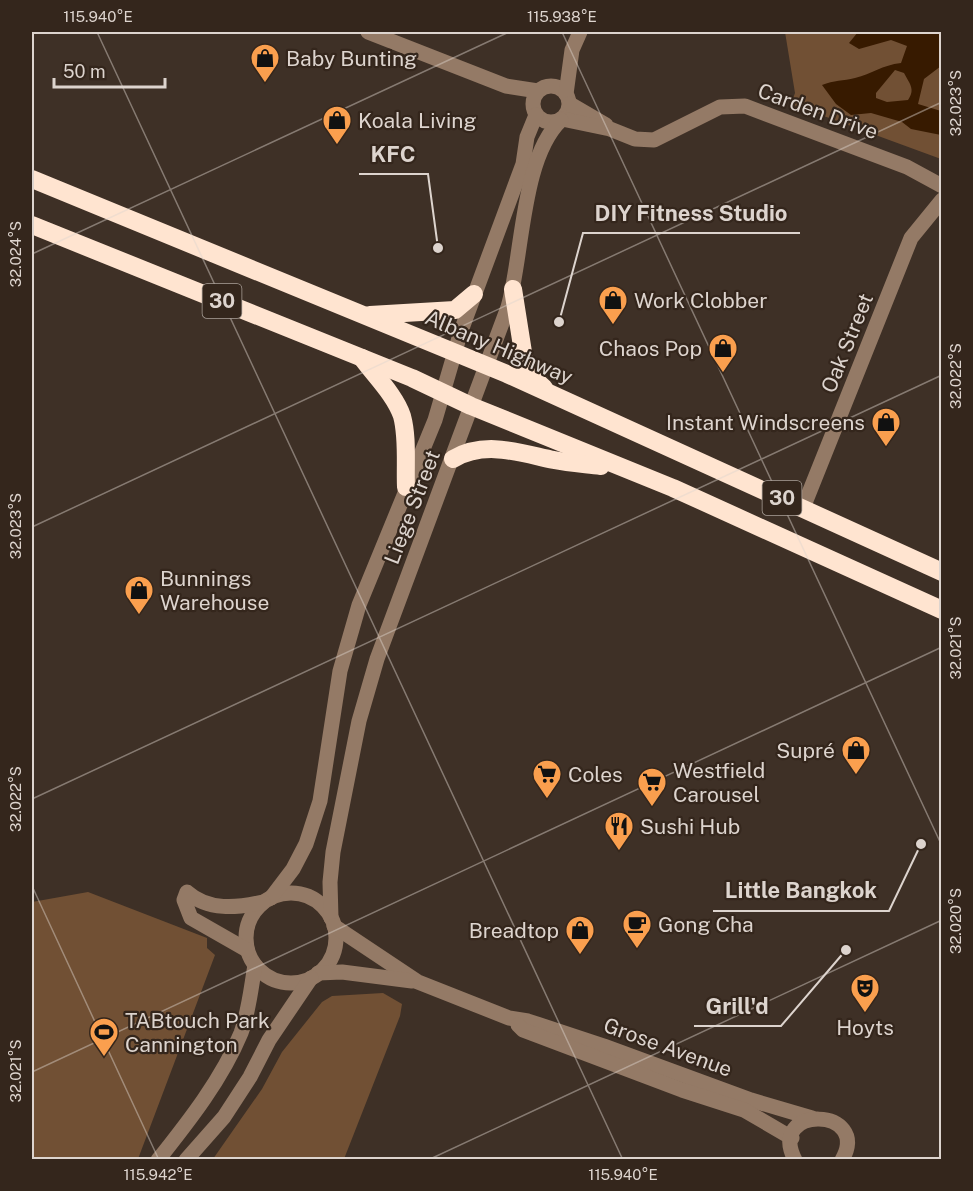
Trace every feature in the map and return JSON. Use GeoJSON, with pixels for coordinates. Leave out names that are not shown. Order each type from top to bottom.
{"type":"FeatureCollection","features":[{"type":"Feature","properties":{"kind":"highway","name":"Albany Highway"},"geometry":{"type":"LineString","coordinates":[[32,179],[366,315],[550,393],[942,572]]}},
{"type":"Feature","properties":{"kind":"highway","name":"30"},"geometry":{"type":"LineString","coordinates":[[32,225],[361,357],[471,406],[626,469],[780,535],[942,610]]}},
{"type":"Feature","properties":{"kind":"highway"},"geometry":{"type":"LineString","coordinates":[[513,289],[525,365],[533,378],[550,393]]}},
{"type":"Feature","properties":{"kind":"highway"},"geometry":{"type":"LineString","coordinates":[[366,315],[455,310],[474,294]]}},
{"type":"Feature","properties":{"kind":"highway"},"geometry":{"type":"LineString","coordinates":[[361,357],[389,392],[402,415],[405,432],[406,487]]}},
{"type":"Feature","properties":{"kind":"highway"},"geometry":{"type":"LineString","coordinates":[[453,459],[466,452],[494,449],[626,469]]}},
{"type":"Feature","properties":{"kind":"street"},"geometry":{"type":"LineString","coordinates":[[368,32],[506,86],[545,88],[568,99]]}},
{"type":"Feature","properties":{"kind":"street","name":"Liege Street"},"geometry":{"type":"LineString","coordinates":[[332,922],[330,882],[333,852],[359,721],[391,617],[453,459],[513,289],[520,226],[542,144],[561,120],[568,99],[566,78],[572,50],[579,32]]}},
{"type":"Feature","properties":{"kind":"street","name":"Liege Street"},"geometry":{"type":"LineString","coordinates":[[267,900],[289,875],[306,844],[320,801],[340,671],[368,579],[435,420],[454,352],[523,164],[527,137],[535,114],[534,97],[545,88],[572,50]]}},
{"type":"Feature","properties":{"kind":"street"},"geometry":{"type":"LineString","coordinates":[[506,86],[543,121],[552,123],[561,120]]}},
{"type":"Feature","properties":{"kind":"street","name":"Carden Drive"},"geometry":{"type":"LineString","coordinates":[[568,99],[595,116],[610,129]]}},
{"type":"Feature","properties":{"kind":"street","name":"Carden Drive"},"geometry":{"type":"LineString","coordinates":[[561,120],[610,129],[635,139],[654,140],[720,107],[745,106],[907,167],[942,186]]}},
{"type":"Feature","properties":{"kind":"street","name":"Oak Street"},"geometry":{"type":"LineString","coordinates":[[803,508],[911,238],[942,200]]}},
{"type":"Feature","properties":{"kind":"street"},"geometry":{"type":"LineString","coordinates":[[186,1160],[224,1117],[250,1077],[269,1041],[314,975],[333,952],[332,922],[320,904],[305,895],[288,893],[245,906],[212,906],[187,892],[184,900],[191,918],[248,950]]}},
{"type":"Feature","properties":{"kind":"street"},"geometry":{"type":"LineString","coordinates":[[267,900],[248,924],[248,950],[255,965],[268,977],[285,982],[314,975]]}},
{"type":"Feature","properties":{"kind":"street","name":"Grose Avenue"},"geometry":{"type":"LineString","coordinates":[[332,922],[418,982],[509,1018],[528,1021],[604,1046],[751,1100],[812,1118],[832,1120],[840,1127],[847,1147],[842,1160]]}},
{"type":"Feature","properties":{"kind":"street"},"geometry":{"type":"LineString","coordinates":[[158,1160],[192,1116],[220,1073],[241,1032],[255,965]]}},
{"type":"Feature","properties":{"kind":"street","name":"Grose Avenue"},"geometry":{"type":"LineString","coordinates":[[314,975],[342,972],[418,982]]}},
{"type":"Feature","properties":{"kind":"street","name":"Grose Avenue"},"geometry":{"type":"LineString","coordinates":[[509,1018],[524,1030],[682,1090],[744,1110],[792,1138]]}},
{"type":"Feature","properties":{"kind":"street"},"geometry":{"type":"LineString","coordinates":[[795,1160],[791,1146],[792,1138],[796,1129],[812,1118]]}},
{"type":"Feature","properties":{"kind":"shaded area"},"geometry":{"type":"Polygon","coordinates":[[[785,32],[941,32],[941,159],[791,104],[795,93],[785,32]]]}},
{"type":"Feature","properties":{"kind":"shaded area"},"geometry":{"type":"Polygon","coordinates":[[[858,32],[941,32],[941,66],[924,79],[918,104],[941,111],[941,135],[911,129],[902,122],[871,113],[851,115],[836,104],[822,85],[855,78],[901,63],[907,46],[891,40],[859,49],[849,43],[858,32]],[[895,70],[876,93],[876,98],[887,102],[908,100],[912,89],[904,73],[895,70]]]}},
{"type":"Feature","properties":{"kind":"shaded area","name":"TABtouch Park Cannington"},"geometry":{"type":"Polygon","coordinates":[[[88,892],[207,938],[207,948],[215,955],[138,1159],[32,1159],[32,902],[88,892]]]}},
{"type":"Feature","properties":{"kind":"shaded area"},"geometry":{"type":"Polygon","coordinates":[[[383,993],[402,1004],[400,1016],[344,1159],[213,1159],[262,1089],[282,1052],[322,1002],[332,996],[383,993]]]}},
{"type":"Feature","properties":{"kind":"place","name":"Baby Bunting"},"geometry":{"type":"Point","coordinates":[265,84]}},
{"type":"Feature","properties":{"kind":"place","name":"Koala Living"},"geometry":{"type":"Point","coordinates":[337,146]}},
{"type":"Feature","properties":{"kind":"place","name":"KFC"},"geometry":{"type":"Point","coordinates":[438,248]}},
{"type":"Feature","properties":{"kind":"place","name":"DIY Fitness Studio"},"geometry":{"type":"Point","coordinates":[559,322]}},
{"type":"Feature","properties":{"kind":"place","name":"Work Clobber"},"geometry":{"type":"Point","coordinates":[613,326]}},
{"type":"Feature","properties":{"kind":"place","name":"Chaos Pop"},"geometry":{"type":"Point","coordinates":[723,374]}},
{"type":"Feature","properties":{"kind":"place","name":"Instant Windscreens"},"geometry":{"type":"Point","coordinates":[886,448]}},
{"type":"Feature","properties":{"kind":"place","name":"Bunnings Warehouse"},"geometry":{"type":"Point","coordinates":[139,616]}},
{"type":"Feature","properties":{"kind":"place","name":"Supré"},"geometry":{"type":"Point","coordinates":[856,776]}},
{"type":"Feature","properties":{"kind":"place","name":"Coles"},"geometry":{"type":"Point","coordinates":[547,800]}},
{"type":"Feature","properties":{"kind":"place","name":"Westfield Carousel"},"geometry":{"type":"Point","coordinates":[652,808]}},
{"type":"Feature","properties":{"kind":"place","name":"Little Bangkok"},"geometry":{"type":"Point","coordinates":[921,844]}},
{"type":"Feature","properties":{"kind":"place","name":"Sushi Hub"},"geometry":{"type":"Point","coordinates":[619,852]}},
{"type":"Feature","properties":{"kind":"place","name":"Gong Cha"},"geometry":{"type":"Point","coordinates":[637,950]}},
{"type":"Feature","properties":{"kind":"place","name":"Grill'd"},"geometry":{"type":"Point","coordinates":[846,950]}},
{"type":"Feature","properties":{"kind":"place","name":"Breadtop"},"geometry":{"type":"Point","coordinates":[580,956]}},
{"type":"Feature","properties":{"kind":"place","name":"Hoyts"},"geometry":{"type":"Point","coordinates":[865,1014]}},
{"type":"Feature","properties":{"kind":"place","name":"TABtouch Park Cannington"},"geometry":{"type":"Point","coordinates":[104,1058]}}]}
